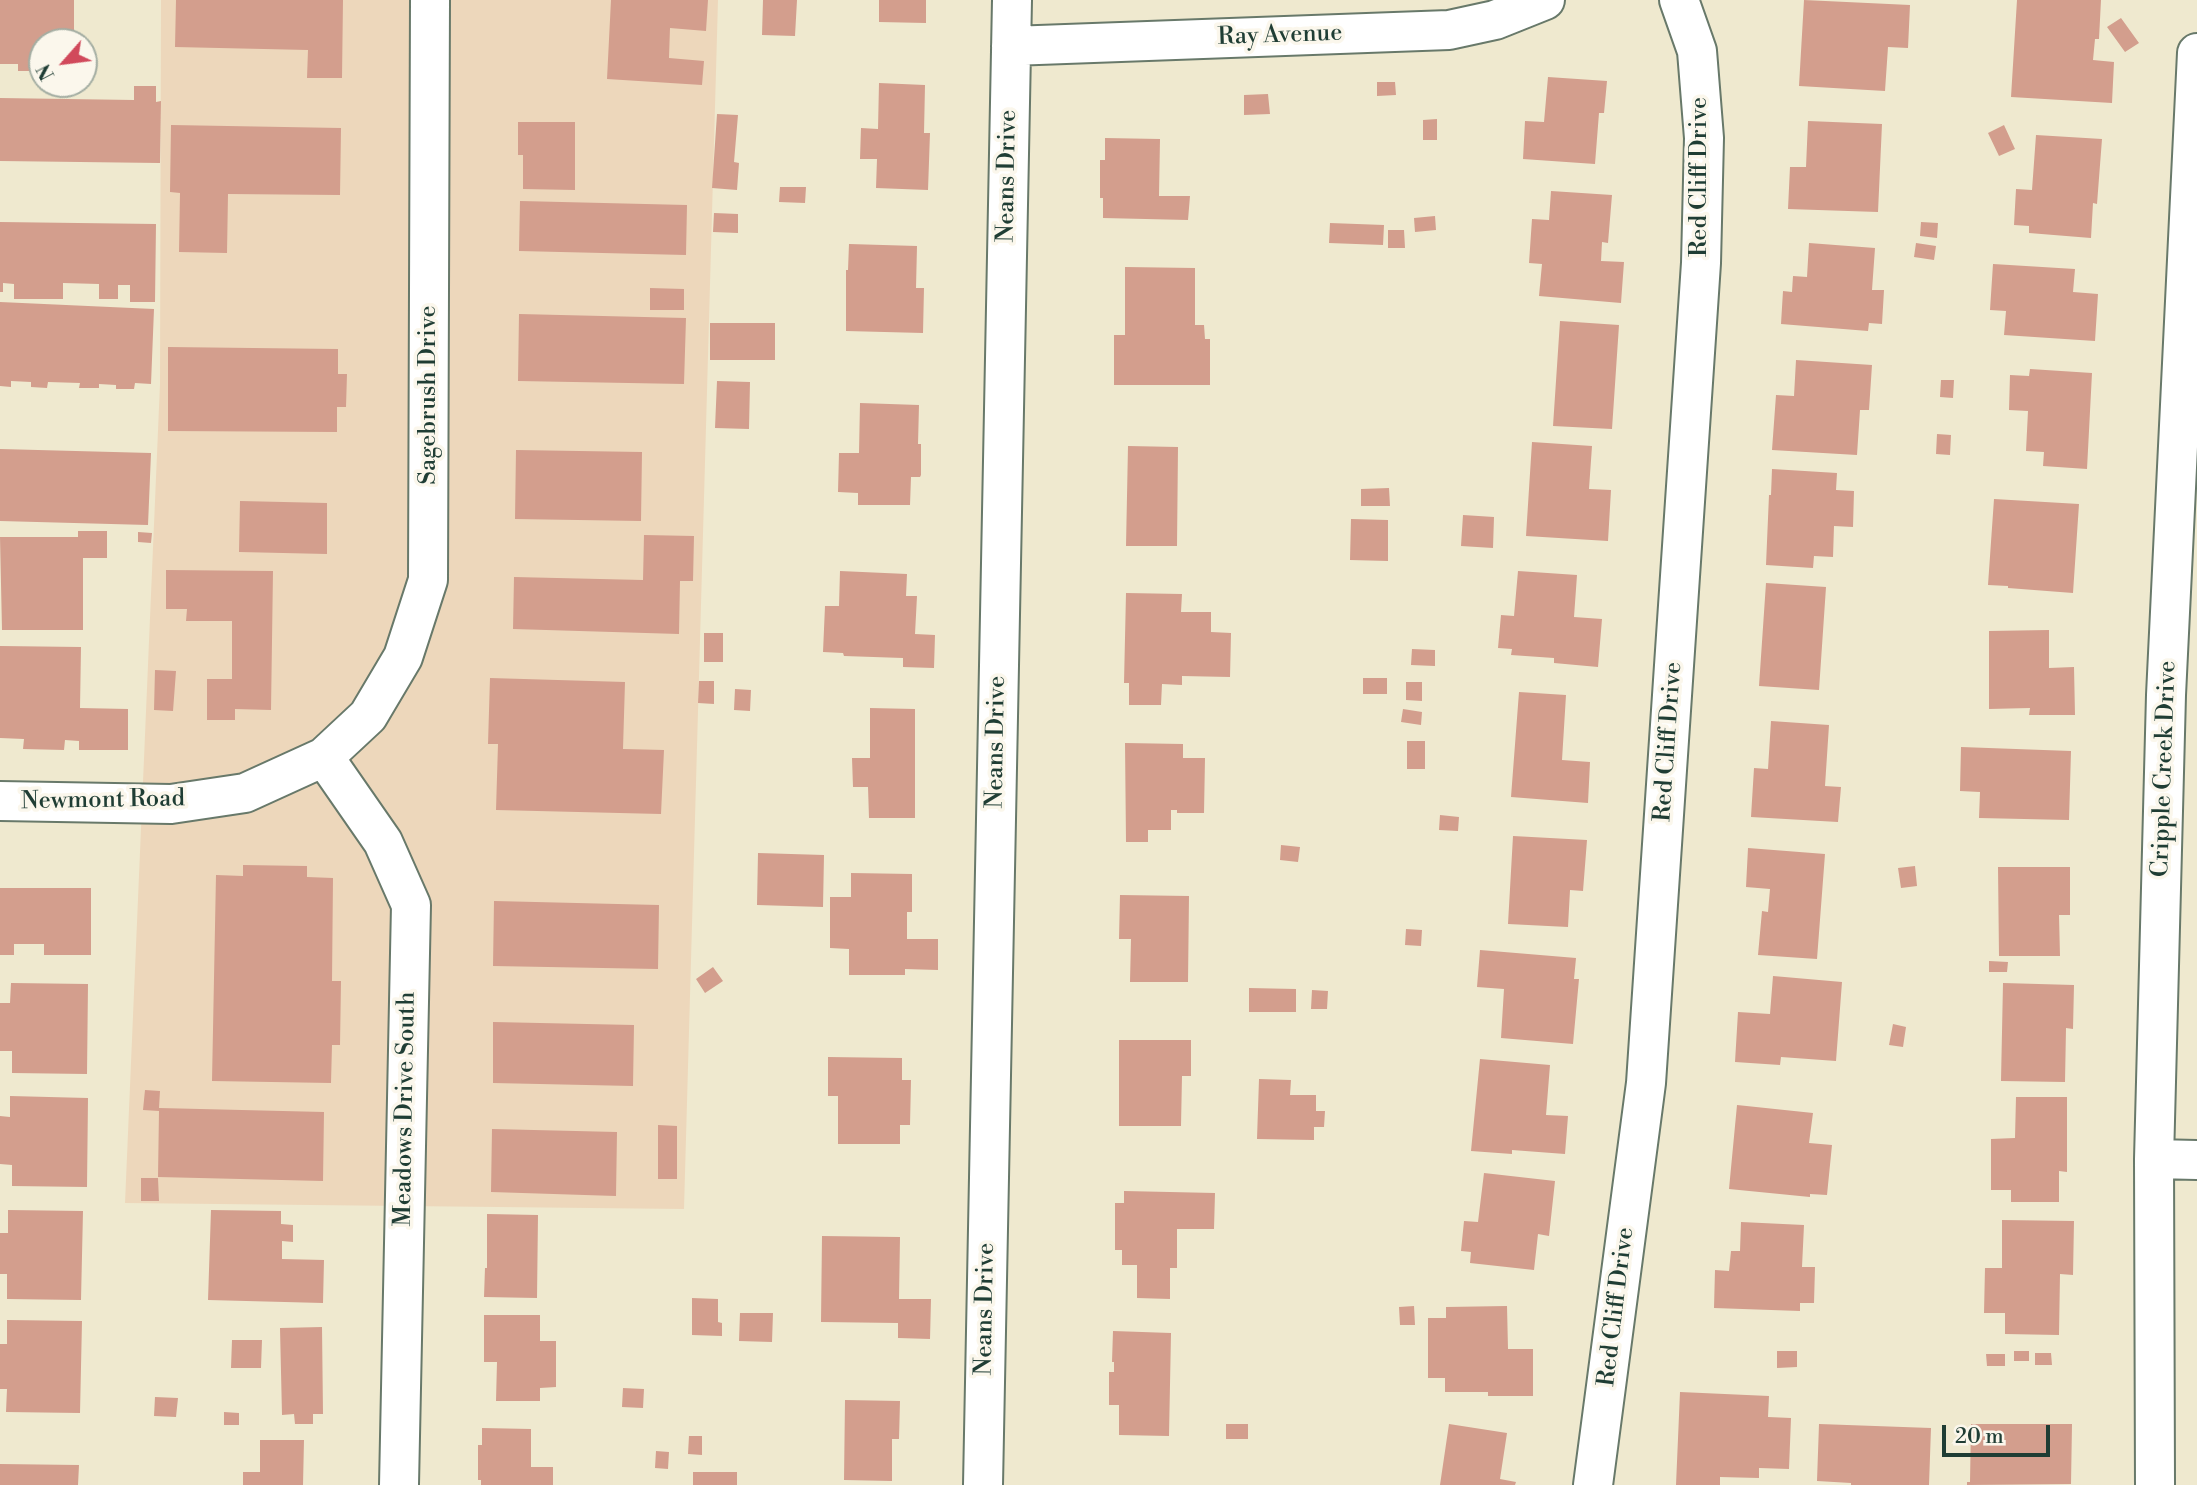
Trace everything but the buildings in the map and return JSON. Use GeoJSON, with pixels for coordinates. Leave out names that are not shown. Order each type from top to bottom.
{"type":"FeatureCollection","features":[{"type":"Feature","properties":{"kind":"street","name":"Sagebrush Drive"},"geometry":{"type":"LineString","coordinates":[[324,757],[369,716],[403,657],[428,580],[430,0]]}},
{"type":"Feature","properties":{"kind":"street","name":"Neans Drive"},"geometry":{"type":"LineString","coordinates":[[983,1485],[1012,0]]}},
{"type":"Feature","properties":{"kind":"street","name":"Ray Avenue"},"geometry":{"type":"LineString","coordinates":[[1011,46],[1448,30],[1495,20],[1545,0]]}},
{"type":"Feature","properties":{"kind":"street","name":"Red Cliff Drive"},"geometry":{"type":"LineString","coordinates":[[1593,1485],[1646,1083],[1701,263],[1704,138],[1697,51],[1679,0]]}},
{"type":"Feature","properties":{"kind":"street","name":"Cripple Creek Drive"},"geometry":{"type":"LineString","coordinates":[[2155,1485],[2154,1160],[2182,694],[2197,53]]}},
{"type":"Feature","properties":{"kind":"street","name":"Newmont Road"},"geometry":{"type":"LineString","coordinates":[[0,801],[171,804],[245,793],[324,757]]}},
{"type":"Feature","properties":{"kind":"street","name":"Meadows Drive South"},"geometry":{"type":"LineString","coordinates":[[324,757],[383,842],[411,905],[399,1485]]}},
{"type":"Feature","properties":{"kind":"street"},"geometry":{"type":"LineString","coordinates":[[2154,1160],[2197,1160]]}},
{"type":"Feature","properties":{"kind":"shaded area"},"geometry":{"type":"Polygon","coordinates":[[[161,0],[718,0],[684,1209],[125,1203],[160,384],[161,0]]]}}]}
